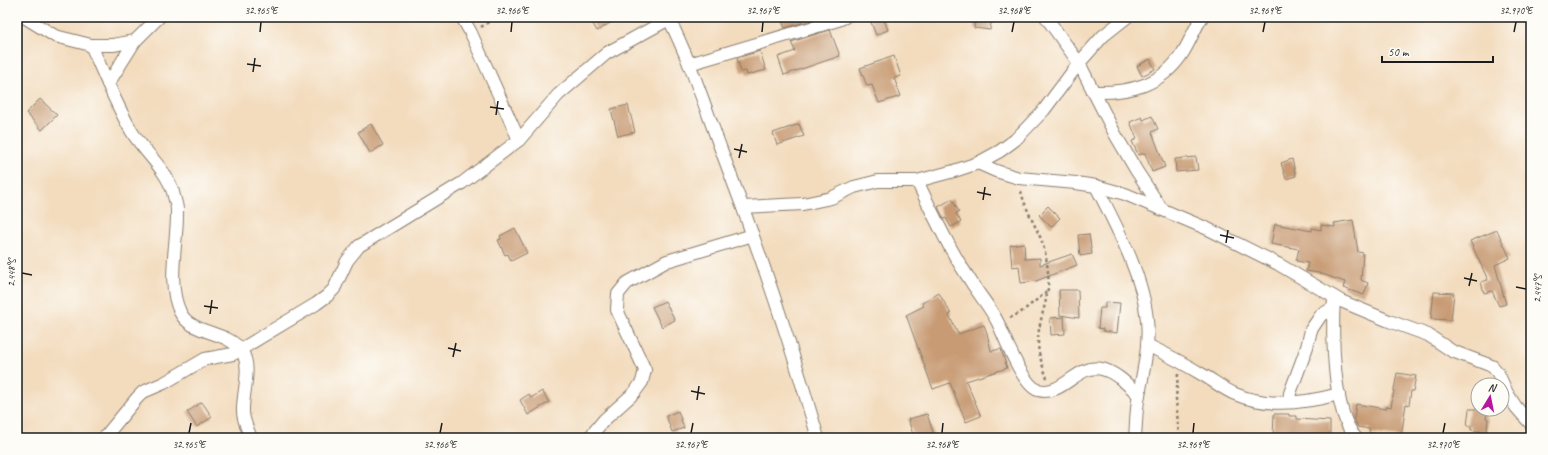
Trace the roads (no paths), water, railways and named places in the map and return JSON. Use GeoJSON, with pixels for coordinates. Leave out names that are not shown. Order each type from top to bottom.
{"type":"FeatureCollection","features":[{"type":"Feature","properties":{"kind":"street"},"geometry":{"type":"LineString","coordinates":[[24,17],[55,36],[91,45],[113,46],[135,41]]}},
{"type":"Feature","properties":{"kind":"street"},"geometry":{"type":"LineString","coordinates":[[108,84],[135,41],[159,17]]}},
{"type":"Feature","properties":{"kind":"street"},"geometry":{"type":"LineString","coordinates":[[462,17],[471,33],[519,140]]}},
{"type":"Feature","properties":{"kind":"street"},"geometry":{"type":"LineString","coordinates":[[689,64],[845,17]]}},
{"type":"Feature","properties":{"kind":"street"},"geometry":{"type":"LineString","coordinates":[[1046,17],[1079,64],[1119,140],[1161,208]]}},
{"type":"Feature","properties":{"kind":"street"},"geometry":{"type":"LineString","coordinates":[[743,207],[803,204],[831,198],[854,187],[878,181],[917,181],[978,163],[1000,152],[1016,140],[1044,110],[1079,64],[1103,36],[1127,17]]}},
{"type":"Feature","properties":{"kind":"street"},"geometry":{"type":"LineString","coordinates":[[104,438],[143,392],[164,383],[206,359],[232,354],[327,296],[334,289],[347,261],[359,246],[462,183],[519,140],[558,96],[607,54],[669,18],[689,64],[753,235],[794,356],[818,438]]}},
{"type":"Feature","properties":{"kind":"street"},"geometry":{"type":"LineString","coordinates":[[1093,92],[1120,92],[1131,90],[1161,76],[1173,67],[1181,55],[1191,39],[1198,20]]}},
{"type":"Feature","properties":{"kind":"street"},"geometry":{"type":"LineString","coordinates":[[91,45],[108,84],[133,133],[157,164],[172,190],[177,209],[174,295],[180,313],[188,322],[224,338],[240,349],[245,358],[246,369],[243,413],[251,438]]}},
{"type":"Feature","properties":{"kind":"street"},"geometry":{"type":"LineString","coordinates":[[978,163],[996,171],[1019,178],[1096,186],[1125,194],[1161,208],[1248,248],[1278,264],[1333,302],[1368,312],[1428,334],[1452,351],[1492,366],[1498,373],[1507,393],[1516,407],[1531,424]]}},
{"type":"Feature","properties":{"kind":"street"},"geometry":{"type":"LineString","coordinates":[[917,181],[937,222],[969,280],[998,323],[1022,374],[1030,385],[1036,390],[1054,390],[1078,374],[1098,368],[1115,375],[1139,395]]}},
{"type":"Feature","properties":{"kind":"street"},"geometry":{"type":"LineString","coordinates":[[1096,186],[1114,222],[1143,292],[1148,321],[1147,345],[1139,395],[1135,438]]}},
{"type":"Feature","properties":{"kind":"street"},"geometry":{"type":"LineString","coordinates":[[589,438],[604,420],[634,394],[642,382],[645,370],[617,310],[618,294],[627,283],[667,261],[753,235]]}},
{"type":"Feature","properties":{"kind":"street"},"geometry":{"type":"LineString","coordinates":[[1333,302],[1333,344],[1339,394],[1345,420],[1350,432],[1356,438]]}},
{"type":"Feature","properties":{"kind":"street"},"geometry":{"type":"LineString","coordinates":[[1289,402],[1290,393],[1307,347],[1311,330],[1321,315],[1333,302]]}},
{"type":"Feature","properties":{"kind":"street"},"geometry":{"type":"LineString","coordinates":[[1147,345],[1180,362],[1235,394],[1256,400],[1271,403],[1316,401],[1339,394]]}}]}
